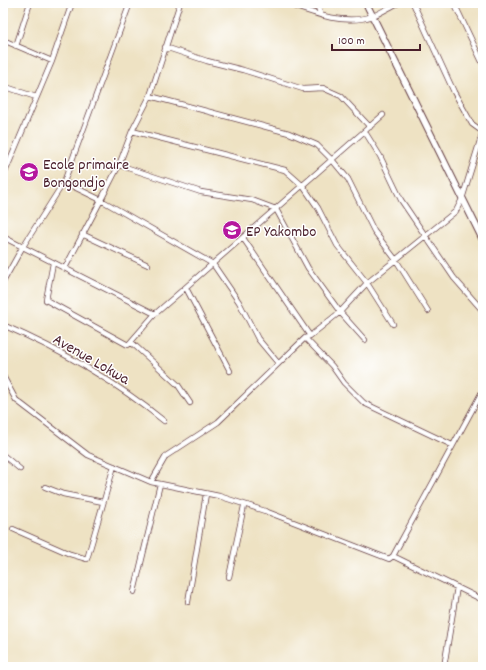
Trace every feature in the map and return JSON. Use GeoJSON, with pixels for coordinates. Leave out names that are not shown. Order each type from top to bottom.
{"type":"FeatureCollection","features":[{"type":"Feature","properties":{"kind":"street"},"geometry":{"type":"LineString","coordinates":[[16,46],[30,3]]}},
{"type":"Feature","properties":{"kind":"street"},"geometry":{"type":"LineString","coordinates":[[3,177],[52,60],[72,3]]}},
{"type":"Feature","properties":{"kind":"street"},"geometry":{"type":"LineString","coordinates":[[3,282],[22,248],[64,182],[107,70],[130,3]]}},
{"type":"Feature","properties":{"kind":"street"},"geometry":{"type":"LineString","coordinates":[[65,268],[119,164],[132,131],[150,96],[180,3]]}},
{"type":"Feature","properties":{"kind":"street"},"geometry":{"type":"LineString","coordinates":[[285,3],[321,15],[351,20],[373,16],[398,3]]}},
{"type":"Feature","properties":{"kind":"street"},"geometry":{"type":"LineString","coordinates":[[316,3],[321,15]]}},
{"type":"Feature","properties":{"kind":"street"},"geometry":{"type":"LineString","coordinates":[[366,3],[483,240]]}},
{"type":"Feature","properties":{"kind":"street"},"geometry":{"type":"LineString","coordinates":[[151,482],[166,456],[218,422],[278,363],[340,312],[367,283],[456,211],[462,199],[483,132],[472,124],[454,92],[413,3]]}},
{"type":"Feature","properties":{"kind":"street"},"geometry":{"type":"LineString","coordinates":[[454,3],[483,64]]}},
{"type":"Feature","properties":{"kind":"street"},"geometry":{"type":"LineString","coordinates":[[3,40],[52,60]]}},
{"type":"Feature","properties":{"kind":"street"},"geometry":{"type":"LineString","coordinates":[[165,47],[303,89],[323,88],[341,96],[370,127]]}},
{"type":"Feature","properties":{"kind":"street"},"geometry":{"type":"LineString","coordinates":[[3,86],[36,97]]}},
{"type":"Feature","properties":{"kind":"street"},"geometry":{"type":"LineString","coordinates":[[150,96],[306,138],[317,145],[333,160],[348,179],[374,231],[396,260],[428,311]]}},
{"type":"Feature","properties":{"kind":"street"},"geometry":{"type":"LineString","coordinates":[[52,263],[46,300],[128,345],[155,314],[384,115]]}},
{"type":"Feature","properties":{"kind":"street"},"geometry":{"type":"LineString","coordinates":[[132,131],[286,170],[303,186],[318,208],[337,245],[367,283],[393,324]]}},
{"type":"Feature","properties":{"kind":"street"},"geometry":{"type":"LineString","coordinates":[[365,132],[380,156],[401,200],[454,278],[483,311]]}},
{"type":"Feature","properties":{"kind":"street"},"geometry":{"type":"LineString","coordinates":[[119,164],[201,192],[252,200],[276,209],[308,268],[340,312],[365,340]]}},
{"type":"Feature","properties":{"kind":"street"},"geometry":{"type":"LineString","coordinates":[[64,182],[101,200],[213,264],[239,302],[258,339],[278,363]]}},
{"type":"Feature","properties":{"kind":"street"},"geometry":{"type":"LineString","coordinates":[[82,234],[148,265]]}},
{"type":"Feature","properties":{"kind":"street"},"geometry":{"type":"LineString","coordinates":[[3,237],[22,248],[155,314]]}},
{"type":"Feature","properties":{"kind":"street"},"geometry":{"type":"LineString","coordinates":[[243,238],[308,337],[344,383],[364,403],[452,445]]}},
{"type":"Feature","properties":{"kind":"street"},"geometry":{"type":"LineString","coordinates":[[186,288],[230,371]]}},
{"type":"Feature","properties":{"kind":"street","name":"Avenue Lokwa"},"geometry":{"type":"LineString","coordinates":[[3,325],[73,358],[141,402],[164,421]]}},
{"type":"Feature","properties":{"kind":"street"},"geometry":{"type":"LineString","coordinates":[[131,342],[178,385],[190,403]]}},
{"type":"Feature","properties":{"kind":"street"},"geometry":{"type":"LineString","coordinates":[[3,376],[16,400],[88,454],[151,482],[219,496],[244,506],[280,516],[384,559],[389,559],[393,556],[483,390]]}},
{"type":"Feature","properties":{"kind":"street"},"geometry":{"type":"LineString","coordinates":[[3,455],[20,469]]}},
{"type":"Feature","properties":{"kind":"street"},"geometry":{"type":"LineString","coordinates":[[13,529],[70,554],[88,558],[114,466]]}},
{"type":"Feature","properties":{"kind":"street"},"geometry":{"type":"LineString","coordinates":[[134,592],[160,484]]}},
{"type":"Feature","properties":{"kind":"street"},"geometry":{"type":"LineString","coordinates":[[45,487],[63,494],[103,502]]}},
{"type":"Feature","properties":{"kind":"street"},"geometry":{"type":"LineString","coordinates":[[188,602],[206,494]]}},
{"type":"Feature","properties":{"kind":"street"},"geometry":{"type":"LineString","coordinates":[[229,577],[244,506]]}},
{"type":"Feature","properties":{"kind":"street"},"geometry":{"type":"LineString","coordinates":[[393,556],[483,600]]}},
{"type":"Feature","properties":{"kind":"street"},"geometry":{"type":"LineString","coordinates":[[444,667],[457,588]]}},
{"type":"Feature","properties":{"kind":"place","name":"Ecole primaire Bongondjo"},"geometry":{"type":"Point","coordinates":[29,172]}},
{"type":"Feature","properties":{"kind":"place","name":"EP Yakombo"},"geometry":{"type":"Point","coordinates":[232,230]}}]}
